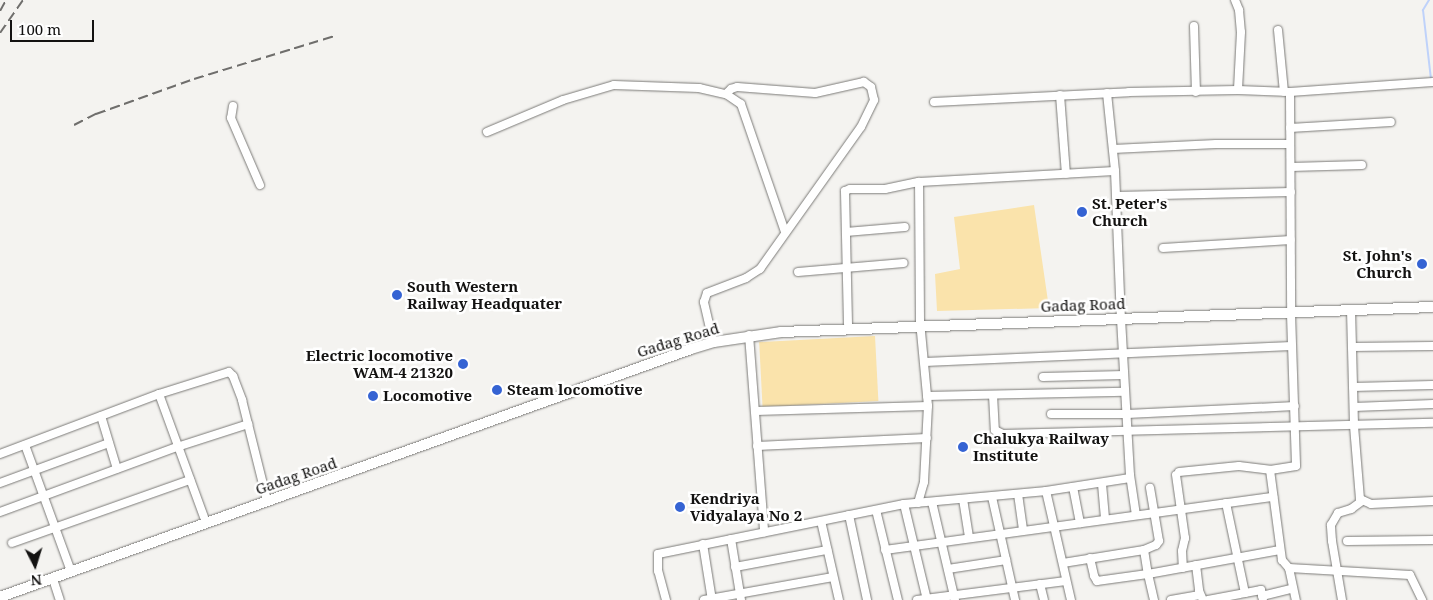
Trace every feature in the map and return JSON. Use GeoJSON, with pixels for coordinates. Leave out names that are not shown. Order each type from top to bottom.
{"type":"FeatureCollection","features":[{"type":"Feature","properties":{"kind":"highway","name":"Gadag Road"},"geometry":{"type":"LineString","coordinates":[[0,597],[691,348],[749,335],[921,324],[1291,309],[1433,301]]}},
{"type":"Feature","properties":{"kind":"highway","name":"Gadag Road"},"geometry":{"type":"LineString","coordinates":[[1291,309],[1351,310],[1433,307]]}},
{"type":"Feature","properties":{"kind":"highway","name":"Gadag Road"},"geometry":{"type":"LineString","coordinates":[[0,591],[689,343],[765,328],[848,324],[921,324]]}},
{"type":"Feature","properties":{"kind":"street"},"geometry":{"type":"LineString","coordinates":[[1236,3],[1241,26],[1238,90]]}},
{"type":"Feature","properties":{"kind":"street"},"geometry":{"type":"LineString","coordinates":[[1194,26],[1196,92]]}},
{"type":"Feature","properties":{"kind":"street"},"geometry":{"type":"LineString","coordinates":[[1183,568],[1182,551],[1185,538],[1177,474],[1239,466],[1270,470],[1296,466],[1291,309],[1290,128],[1278,30]]}},
{"type":"Feature","properties":{"kind":"street"},"geometry":{"type":"LineString","coordinates":[[712,337],[704,302],[707,293],[754,274],[760,269],[861,127],[873,106],[873,93],[867,84],[858,82],[814,93],[737,87],[731,89],[726,94]]}},
{"type":"Feature","properties":{"kind":"street"},"geometry":{"type":"LineString","coordinates":[[934,102],[1238,90],[1287,92],[1433,82]]}},
{"type":"Feature","properties":{"kind":"street"},"geometry":{"type":"LineString","coordinates":[[487,132],[564,100],[614,85],[699,88],[726,94],[741,104],[785,232]]}},
{"type":"Feature","properties":{"kind":"street"},"geometry":{"type":"LineString","coordinates":[[1107,94],[1115,171],[1120,316],[1130,478],[1136,515]]}},
{"type":"Feature","properties":{"kind":"street"},"geometry":{"type":"LineString","coordinates":[[1060,96],[1066,174]]}},
{"type":"Feature","properties":{"kind":"street"},"geometry":{"type":"LineString","coordinates":[[233,106],[231,118],[260,185]]}},
{"type":"Feature","properties":{"kind":"street"},"geometry":{"type":"LineString","coordinates":[[1290,128],[1391,122]]}},
{"type":"Feature","properties":{"kind":"street"},"geometry":{"type":"LineString","coordinates":[[1113,149],[1216,144],[1290,144]]}},
{"type":"Feature","properties":{"kind":"street"},"geometry":{"type":"LineString","coordinates":[[1290,167],[1362,165]]}},
{"type":"Feature","properties":{"kind":"street"},"geometry":{"type":"LineString","coordinates":[[848,324],[844,196],[847,190],[885,189],[919,182],[1115,171]]}},
{"type":"Feature","properties":{"kind":"street"},"geometry":{"type":"LineString","coordinates":[[918,503],[924,482],[928,406],[921,324],[919,182]]}},
{"type":"Feature","properties":{"kind":"street"},"geometry":{"type":"LineString","coordinates":[[1116,196],[1291,192]]}},
{"type":"Feature","properties":{"kind":"street"},"geometry":{"type":"LineString","coordinates":[[846,232],[905,227]]}},
{"type":"Feature","properties":{"kind":"street"},"geometry":{"type":"LineString","coordinates":[[1163,248],[1291,240]]}},
{"type":"Feature","properties":{"kind":"street"},"geometry":{"type":"LineString","coordinates":[[798,272],[904,263]]}},
{"type":"Feature","properties":{"kind":"street"},"geometry":{"type":"LineString","coordinates":[[1351,310],[1354,426],[1359,496],[1362,501],[1371,504],[1431,499]]}},
{"type":"Feature","properties":{"kind":"street"},"geometry":{"type":"LineString","coordinates":[[749,335],[764,532]]}},
{"type":"Feature","properties":{"kind":"street"},"geometry":{"type":"LineString","coordinates":[[924,362],[1292,346]]}},
{"type":"Feature","properties":{"kind":"street"},"geometry":{"type":"LineString","coordinates":[[1352,347],[1433,346]]}},
{"type":"Feature","properties":{"kind":"street"},"geometry":{"type":"LineString","coordinates":[[0,454],[159,394],[228,372],[233,376],[248,424],[266,496]]}},
{"type":"Feature","properties":{"kind":"street"},"geometry":{"type":"LineString","coordinates":[[1044,377],[1124,375]]}},
{"type":"Feature","properties":{"kind":"street"},"geometry":{"type":"LineString","coordinates":[[1353,387],[1433,385]]}},
{"type":"Feature","properties":{"kind":"street"},"geometry":{"type":"LineString","coordinates":[[927,396],[1126,392]]}},
{"type":"Feature","properties":{"kind":"street"},"geometry":{"type":"LineString","coordinates":[[159,394],[204,517]]}},
{"type":"Feature","properties":{"kind":"street"},"geometry":{"type":"LineString","coordinates":[[993,395],[994,425],[999,434],[1433,423]]}},
{"type":"Feature","properties":{"kind":"street"},"geometry":{"type":"LineString","coordinates":[[1354,407],[1433,404]]}},
{"type":"Feature","properties":{"kind":"street"},"geometry":{"type":"LineString","coordinates":[[756,412],[928,406]]}},
{"type":"Feature","properties":{"kind":"street"},"geometry":{"type":"LineString","coordinates":[[1051,414],[1127,414],[1295,406]]}},
{"type":"Feature","properties":{"kind":"street"},"geometry":{"type":"LineString","coordinates":[[101,416],[117,469]]}},
{"type":"Feature","properties":{"kind":"street"},"geometry":{"type":"LineString","coordinates":[[0,512],[177,447],[248,424]]}},
{"type":"Feature","properties":{"kind":"street"},"geometry":{"type":"LineString","coordinates":[[757,446],[926,438]]}},
{"type":"Feature","properties":{"kind":"street"},"geometry":{"type":"LineString","coordinates":[[0,482],[109,443]]}},
{"type":"Feature","properties":{"kind":"street"},"geometry":{"type":"LineString","coordinates":[[25,445],[69,566]]}},
{"type":"Feature","properties":{"kind":"street"},"geometry":{"type":"LineString","coordinates":[[1270,470],[1280,550],[1282,560],[1289,568],[1296,600]]}},
{"type":"Feature","properties":{"kind":"street"},"geometry":{"type":"LineString","coordinates":[[666,600],[658,571],[658,554],[904,504],[1046,491],[1102,484],[1130,478]]}},
{"type":"Feature","properties":{"kind":"street"},"geometry":{"type":"LineString","coordinates":[[12,543],[190,480]]}},
{"type":"Feature","properties":{"kind":"street"},"geometry":{"type":"LineString","coordinates":[[1102,484],[1106,519]]}},
{"type":"Feature","properties":{"kind":"street"},"geometry":{"type":"LineString","coordinates":[[1073,487],[1080,523]]}},
{"type":"Feature","properties":{"kind":"street"},"geometry":{"type":"LineString","coordinates":[[1063,563],[1144,550],[1156,545],[1159,541],[1156,512],[1150,488]]}},
{"type":"Feature","properties":{"kind":"street"},"geometry":{"type":"LineString","coordinates":[[1046,491],[1071,600]]}},
{"type":"Feature","properties":{"kind":"street"},"geometry":{"type":"LineString","coordinates":[[1018,494],[1023,531]]}},
{"type":"Feature","properties":{"kind":"street"},"geometry":{"type":"LineString","coordinates":[[992,496],[1015,600]]}},
{"type":"Feature","properties":{"kind":"street"},"geometry":{"type":"LineString","coordinates":[[885,550],[1273,497]]}},
{"type":"Feature","properties":{"kind":"street"},"geometry":{"type":"LineString","coordinates":[[963,499],[969,538]]}},
{"type":"Feature","properties":{"kind":"street"},"geometry":{"type":"LineString","coordinates":[[1342,600],[1332,541],[1332,525],[1338,513],[1351,509],[1362,501]]}},
{"type":"Feature","properties":{"kind":"street"},"geometry":{"type":"LineString","coordinates":[[932,502],[954,598]]}},
{"type":"Feature","properties":{"kind":"street"},"geometry":{"type":"LineString","coordinates":[[1226,503],[1245,593]]}},
{"type":"Feature","properties":{"kind":"street"},"geometry":{"type":"LineString","coordinates":[[904,504],[927,599]]}},
{"type":"Feature","properties":{"kind":"street"},"geometry":{"type":"LineString","coordinates":[[876,510],[898,600]]}},
{"type":"Feature","properties":{"kind":"street"},"geometry":{"type":"LineString","coordinates":[[849,515],[867,600]]}},
{"type":"Feature","properties":{"kind":"street"},"geometry":{"type":"LineString","coordinates":[[821,521],[839,600]]}},
{"type":"Feature","properties":{"kind":"street"},"geometry":{"type":"LineString","coordinates":[[731,539],[741,597]]}},
{"type":"Feature","properties":{"kind":"street"},"geometry":{"type":"LineString","coordinates":[[1347,541],[1433,540]]}},
{"type":"Feature","properties":{"kind":"street"},"geometry":{"type":"LineString","coordinates":[[703,544],[709,600],[741,597],[833,577]]}},
{"type":"Feature","properties":{"kind":"street"},"geometry":{"type":"LineString","coordinates":[[735,567],[827,550]]}},
{"type":"Feature","properties":{"kind":"street"},"geometry":{"type":"LineString","coordinates":[[1144,550],[1154,600]]}},
{"type":"Feature","properties":{"kind":"street"},"geometry":{"type":"LineString","coordinates":[[1090,558],[1097,581],[1148,574],[1280,550]]}},
{"type":"Feature","properties":{"kind":"street"},"geometry":{"type":"LineString","coordinates":[[948,570],[1006,560]]}},
{"type":"Feature","properties":{"kind":"street"},"geometry":{"type":"LineString","coordinates":[[1171,600],[1201,597],[1196,565]]}},
{"type":"Feature","properties":{"kind":"street"},"geometry":{"type":"LineString","coordinates":[[1289,568],[1337,569],[1410,575],[1422,600]]}},
{"type":"Feature","properties":{"kind":"street"},"geometry":{"type":"LineString","coordinates":[[53,579],[60,600]]}},
{"type":"Feature","properties":{"kind":"street"},"geometry":{"type":"LineString","coordinates":[[917,600],[954,598],[1012,587],[1066,581]]}},
{"type":"Feature","properties":{"kind":"street"},"geometry":{"type":"LineString","coordinates":[[1040,584],[1044,600]]}},
{"type":"Feature","properties":{"kind":"street"},"geometry":{"type":"LineString","coordinates":[[1208,600],[1230,598],[1261,590],[1263,598],[1294,588]]}},
{"type":"Feature","properties":{"kind":"shaded area"},"geometry":{"type":"Polygon","coordinates":[[[1034,205],[1049,308],[937,311],[935,274],[960,269],[954,217],[1034,205]]]}},
{"type":"Feature","properties":{"kind":"shaded area"},"geometry":{"type":"Polygon","coordinates":[[[875,336],[878,401],[763,407],[759,342],[875,336]]]}},
{"type":"Feature","properties":{"kind":"waterway"},"geometry":{"type":"LineString","coordinates":[[1429,0],[1423,10],[1431,79]]}},
{"type":"Feature","properties":{"kind":"railway"},"geometry":{"type":"LineString","coordinates":[[0,11],[6,0]]}},
{"type":"Feature","properties":{"kind":"railway"},"geometry":{"type":"LineString","coordinates":[[0,33],[23,0]]}},
{"type":"Feature","properties":{"kind":"railway"},"geometry":{"type":"LineString","coordinates":[[74,125],[96,114],[194,79],[335,36]]}},
{"type":"Feature","properties":{"kind":"place","name":"St. Peter's Church"},"geometry":{"type":"Point","coordinates":[1082,212]}},
{"type":"Feature","properties":{"kind":"place","name":"St. John's Church"},"geometry":{"type":"Point","coordinates":[1422,264]}},
{"type":"Feature","properties":{"kind":"place","name":"South Western Railway Headquater"},"geometry":{"type":"Point","coordinates":[397,295]}},
{"type":"Feature","properties":{"kind":"place","name":"Electric locomotive WAM-4 21320"},"geometry":{"type":"Point","coordinates":[463,364]}},
{"type":"Feature","properties":{"kind":"place","name":"Steam locomotive"},"geometry":{"type":"Point","coordinates":[497,390]}},
{"type":"Feature","properties":{"kind":"place","name":"Locomotive"},"geometry":{"type":"Point","coordinates":[373,396]}},
{"type":"Feature","properties":{"kind":"place","name":"Chalukya Railway Institute"},"geometry":{"type":"Point","coordinates":[963,447]}},
{"type":"Feature","properties":{"kind":"place","name":"Kendriya Vidyalaya No 2"},"geometry":{"type":"Point","coordinates":[680,507]}}]}
